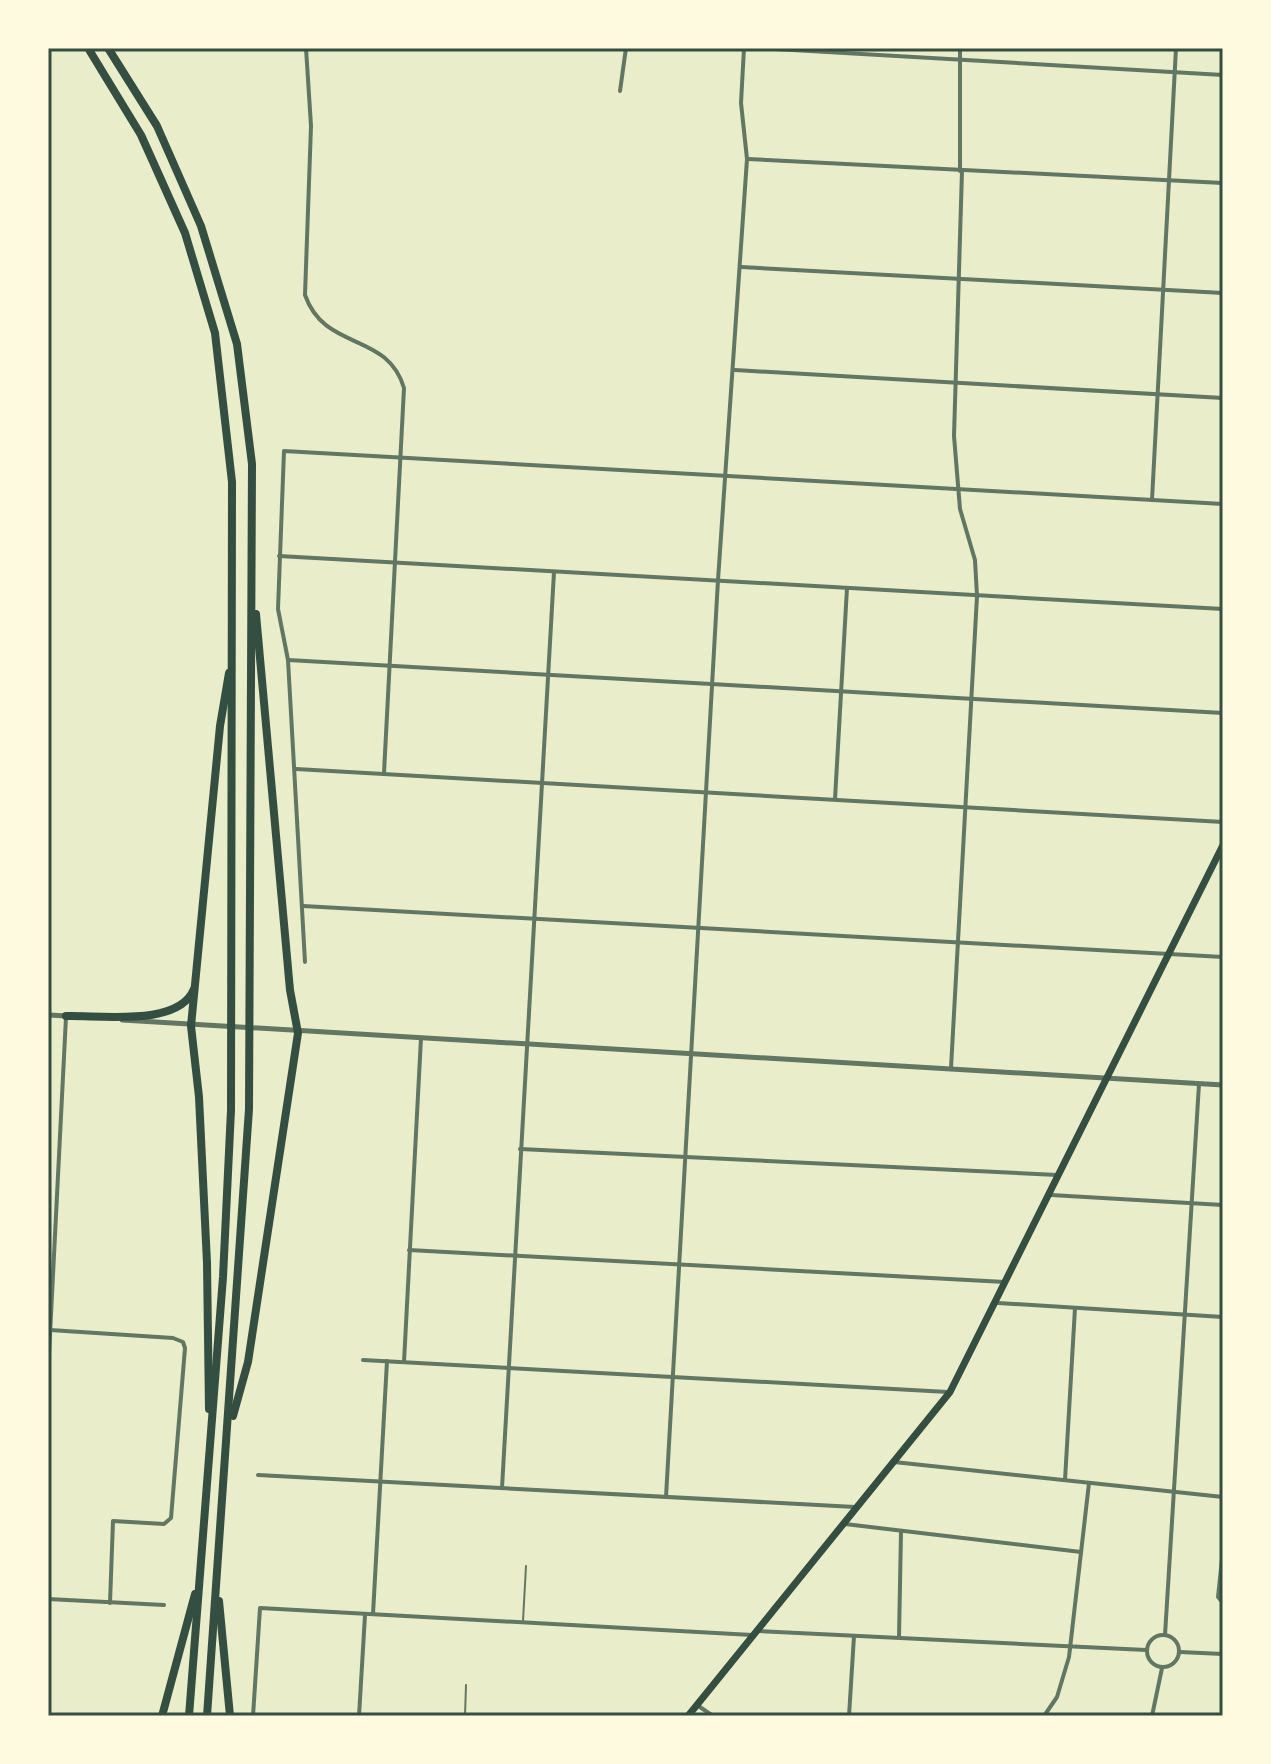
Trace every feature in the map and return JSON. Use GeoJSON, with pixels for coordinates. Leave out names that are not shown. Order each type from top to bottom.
{"type":"FeatureCollection","features":[{"type":"Feature","properties":{"kind":"highway"},"geometry":{"type":"LineString","coordinates":[[88,48],[141,135],[185,233],[215,333],[232,482],[232,1055],[223,1277],[189,1716]]}},
{"type":"Feature","properties":{"kind":"highway"},"geometry":{"type":"LineString","coordinates":[[108,48],[157,126],[195,212],[237,344],[252,464],[250,1058],[242,1253],[207,1716]]}},
{"type":"Feature","properties":{"kind":"highway"},"geometry":{"type":"LineString","coordinates":[[229,1428],[248,1362],[298,1033],[290,990],[265,683],[252,576]]}},
{"type":"Feature","properties":{"kind":"highway"},"geometry":{"type":"LineString","coordinates":[[211,1428],[206,1387],[208,1305],[199,1097],[191,1026],[198,981],[220,726],[232,657]]}},
{"type":"Feature","properties":{"kind":"highway"},"geometry":{"type":"LineString","coordinates":[[66,1016],[164,1014],[184,1005],[198,981]]}},
{"type":"Feature","properties":{"kind":"highway"},"geometry":{"type":"LineString","coordinates":[[162,1716],[184,1623],[199,1582]]}},
{"type":"Feature","properties":{"kind":"highway"},"geometry":{"type":"LineString","coordinates":[[217,1584],[230,1716]]}},
{"type":"Feature","properties":{"kind":"main road"},"geometry":{"type":"LineString","coordinates":[[688,1716],[950,1392],[1008,1283],[1223,845]]}},
{"type":"Feature","properties":{"kind":"street"},"geometry":{"type":"LineString","coordinates":[[306,48],[311,126],[305,295],[321,325],[381,354],[399,373],[405,410],[384,773]]}},
{"type":"Feature","properties":{"kind":"street"},"geometry":{"type":"LineString","coordinates":[[620,91],[626,48]]}},
{"type":"Feature","properties":{"kind":"street"},"geometry":{"type":"LineString","coordinates":[[666,1497],[718,580],[735,370],[747,159],[741,103],[744,48]]}},
{"type":"Feature","properties":{"kind":"street"},"geometry":{"type":"LineString","coordinates":[[758,48],[1223,75]]}},
{"type":"Feature","properties":{"kind":"street"},"geometry":{"type":"LineString","coordinates":[[951,1068],[977,596],[975,560],[957,490],[954,383],[961,278],[960,48]]}},
{"type":"Feature","properties":{"kind":"street"},"geometry":{"type":"LineString","coordinates":[[1152,500],[1176,48]]}},
{"type":"Feature","properties":{"kind":"street"},"geometry":{"type":"LineString","coordinates":[[747,159],[1223,183]]}},
{"type":"Feature","properties":{"kind":"street"},"geometry":{"type":"LineString","coordinates":[[741,267],[1223,293]]}},
{"type":"Feature","properties":{"kind":"street"},"geometry":{"type":"LineString","coordinates":[[735,370],[1223,398]]}},
{"type":"Feature","properties":{"kind":"street"},"geometry":{"type":"LineString","coordinates":[[305,962],[288,660],[278,609],[284,451],[1223,504]]}},
{"type":"Feature","properties":{"kind":"street"},"geometry":{"type":"LineString","coordinates":[[279,556],[1223,609]]}},
{"type":"Feature","properties":{"kind":"street"},"geometry":{"type":"LineString","coordinates":[[502,1488],[554,571]]}},
{"type":"Feature","properties":{"kind":"street"},"geometry":{"type":"LineString","coordinates":[[835,799],[847,588]]}},
{"type":"Feature","properties":{"kind":"street"},"geometry":{"type":"LineString","coordinates":[[288,660],[1223,713]]}},
{"type":"Feature","properties":{"kind":"street"},"geometry":{"type":"LineString","coordinates":[[296,769],[1223,822]]}},
{"type":"Feature","properties":{"kind":"street"},"geometry":{"type":"LineString","coordinates":[[303,906],[1223,957]]}},
{"type":"Feature","properties":{"kind":"street"},"geometry":{"type":"LineString","coordinates":[[48,1015],[298,1033],[1223,1085]]}},
{"type":"Feature","properties":{"kind":"street"},"geometry":{"type":"LineString","coordinates":[[48,1374],[66,1016]]}},
{"type":"Feature","properties":{"kind":"street"},"geometry":{"type":"LineString","coordinates":[[404,1362],[421,1038]]}},
{"type":"Feature","properties":{"kind":"street"},"geometry":{"type":"LineString","coordinates":[[1165,1635],[1199,1084]]}},
{"type":"Feature","properties":{"kind":"street"},"geometry":{"type":"LineString","coordinates":[[520,1149],[1061,1175]]}},
{"type":"Feature","properties":{"kind":"street"},"geometry":{"type":"LineString","coordinates":[[1051,1195],[1223,1205]]}},
{"type":"Feature","properties":{"kind":"street"},"geometry":{"type":"LineString","coordinates":[[409,1250],[1008,1283]]}},
{"type":"Feature","properties":{"kind":"street"},"geometry":{"type":"LineString","coordinates":[[998,1303],[1223,1317]]}},
{"type":"Feature","properties":{"kind":"street"},"geometry":{"type":"LineString","coordinates":[[1065,1480],[1075,1308]]}},
{"type":"Feature","properties":{"kind":"street"},"geometry":{"type":"LineString","coordinates":[[50,1330],[173,1338],[183,1342],[185,1348],[171,1518],[164,1524],[113,1521],[110,1603]]}},
{"type":"Feature","properties":{"kind":"street"},"geometry":{"type":"LineString","coordinates":[[363,1360],[950,1392]]}},
{"type":"Feature","properties":{"kind":"street"},"geometry":{"type":"LineString","coordinates":[[373,1614],[387,1361]]}},
{"type":"Feature","properties":{"kind":"street"},"geometry":{"type":"LineString","coordinates":[[894,1462],[1223,1497]]}},
{"type":"Feature","properties":{"kind":"street"},"geometry":{"type":"LineString","coordinates":[[258,1475],[857,1507]]}},
{"type":"Feature","properties":{"kind":"street"},"geometry":{"type":"LineString","coordinates":[[1044,1716],[1065,1677],[1071,1646],[1089,1483]]}},
{"type":"Feature","properties":{"kind":"street"},"geometry":{"type":"LineString","coordinates":[[843,1524],[1081,1552]]}},
{"type":"Feature","properties":{"kind":"street"},"geometry":{"type":"LineString","coordinates":[[899,1637],[901,1531]]}},
{"type":"Feature","properties":{"kind":"street"},"geometry":{"type":"LineString","coordinates":[[1223,1550],[1218,1597],[1223,1603]]}},
{"type":"Feature","properties":{"kind":"street"},"geometry":{"type":"LineString","coordinates":[[48,1599],[164,1605]]}},
{"type":"Feature","properties":{"kind":"street"},"geometry":{"type":"LineString","coordinates":[[253,1716],[260,1608],[1146,1650]]}},
{"type":"Feature","properties":{"kind":"street"},"geometry":{"type":"LineString","coordinates":[[359,1716],[365,1614]]}},
{"type":"Feature","properties":{"kind":"street"},"geometry":{"type":"LineString","coordinates":[[1165,1635],[1177,1642],[1180,1652],[1172,1665],[1162,1668],[1152,1664],[1146,1650],[1150,1640],[1165,1635]]}},
{"type":"Feature","properties":{"kind":"street"},"geometry":{"type":"LineString","coordinates":[[849,1716],[854,1636]]}},
{"type":"Feature","properties":{"kind":"street"},"geometry":{"type":"LineString","coordinates":[[1180,1652],[1223,1654]]}},
{"type":"Feature","properties":{"kind":"street"},"geometry":{"type":"LineString","coordinates":[[1152,1716],[1162,1668]]}},
{"type":"Feature","properties":{"kind":"street"},"geometry":{"type":"LineString","coordinates":[[697,1705],[713,1716]]}},
{"type":"Feature","properties":{"kind":"lane"},"geometry":{"type":"LineString","coordinates":[[523,1622],[526,1566]]}},
{"type":"Feature","properties":{"kind":"lane"},"geometry":{"type":"LineString","coordinates":[[465,1716],[466,1685]]}}]}
